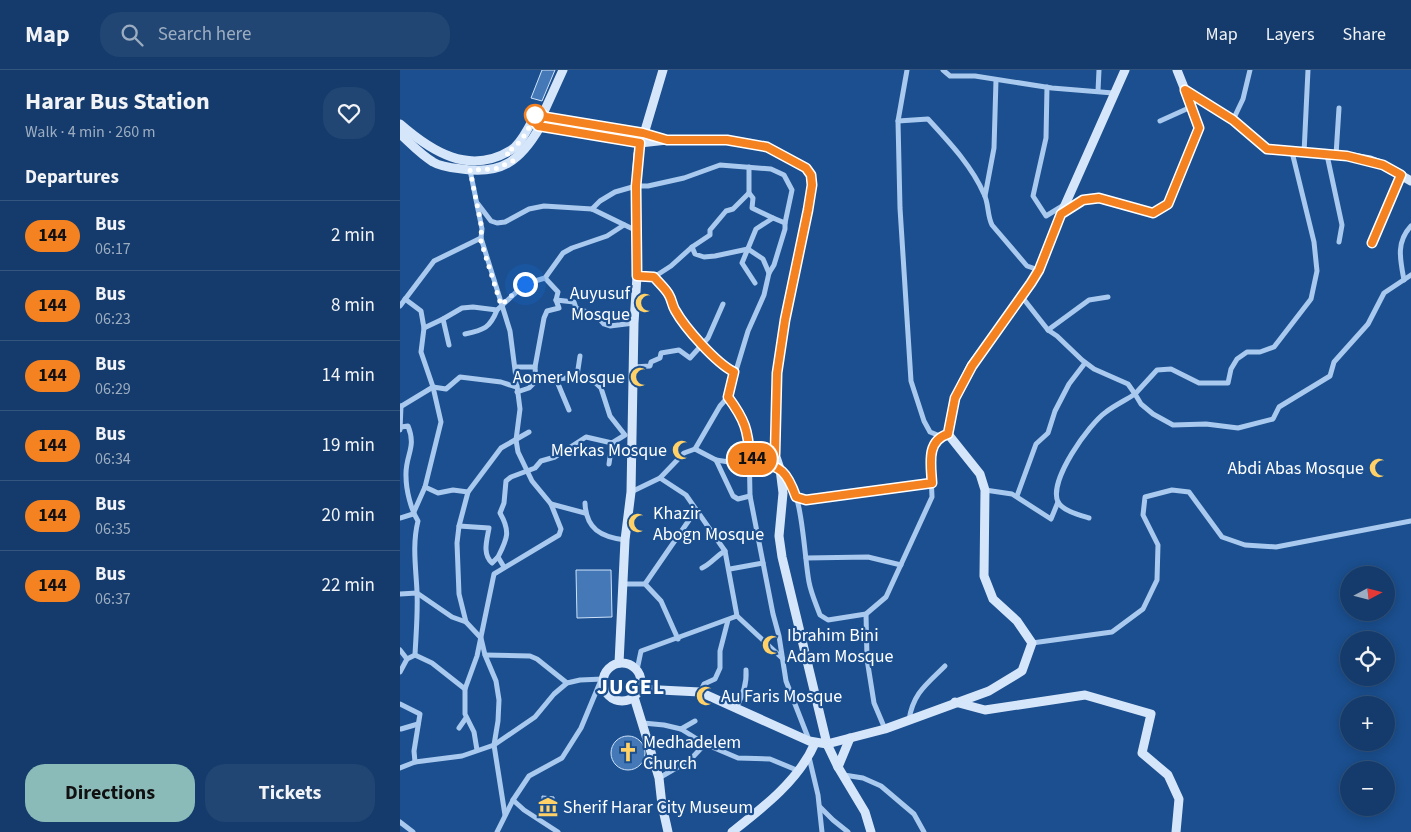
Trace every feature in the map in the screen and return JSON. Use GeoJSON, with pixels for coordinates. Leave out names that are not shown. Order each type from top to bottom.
{"type":"FeatureCollection","features":[{"type":"Feature","properties":{"kind":"street"},"geometry":{"type":"LineString","coordinates":[[545,115],[563,70]]}},
{"type":"Feature","properties":{"kind":"street"},"geometry":{"type":"LineString","coordinates":[[619,663],[625,540],[631,492],[632,367],[638,232],[636,186],[640,143],[663,70]]}},
{"type":"Feature","properties":{"kind":"street"},"geometry":{"type":"LineString","coordinates":[[907,70],[898,121],[900,208],[912,381],[924,421],[930,432],[944,435],[980,474],[985,490],[984,576],[993,599],[1017,620],[1032,643]]}},
{"type":"Feature","properties":{"kind":"street"},"geometry":{"type":"LineString","coordinates":[[943,70],[950,76],[975,76],[1047,87],[1114,93]]}},
{"type":"Feature","properties":{"kind":"street"},"geometry":{"type":"LineString","coordinates":[[1098,91],[1099,70]]}},
{"type":"Feature","properties":{"kind":"street"},"geometry":{"type":"LineString","coordinates":[[750,458],[786,473],[796,497],[803,531],[809,583],[820,615],[828,620],[866,614],[886,597],[932,497],[930,451],[944,435],[955,398],[972,366],[1022,297],[1039,270],[1061,214],[1124,70]]}},
{"type":"Feature","properties":{"kind":"street"},"geometry":{"type":"LineString","coordinates":[[1061,214],[1083,200],[1099,198],[1153,213],[1168,204],[1199,128],[1177,70]]}},
{"type":"Feature","properties":{"kind":"street"},"geometry":{"type":"LineString","coordinates":[[1233,120],[1243,99],[1250,70]]}},
{"type":"Feature","properties":{"kind":"street"},"geometry":{"type":"LineString","coordinates":[[1304,153],[1308,70]]}},
{"type":"Feature","properties":{"kind":"street"},"geometry":{"type":"LineString","coordinates":[[996,80],[994,148],[985,196],[988,216],[992,225],[1026,266],[1039,270]]}},
{"type":"Feature","properties":{"kind":"street"},"geometry":{"type":"LineString","coordinates":[[1047,87],[1046,138],[1033,196],[1046,216],[1067,203]]}},
{"type":"Feature","properties":{"kind":"street"},"geometry":{"type":"LineString","coordinates":[[1185,90],[1233,120],[1267,149],[1370,160],[1411,181]]}},
{"type":"Feature","properties":{"kind":"street"},"geometry":{"type":"LineString","coordinates":[[1160,120],[1191,107]]}},
{"type":"Feature","properties":{"kind":"street"},"geometry":{"type":"LineString","coordinates":[[1339,108],[1332,155],[1342,225],[1339,242]]}},
{"type":"Feature","properties":{"kind":"street"},"geometry":{"type":"LineString","coordinates":[[401,131],[433,162],[446,167],[470,170],[495,169],[513,161],[525,150],[538,124],[536,114],[643,133],[667,140]]}},
{"type":"Feature","properties":{"kind":"street"},"geometry":{"type":"LineString","coordinates":[[898,121],[928,119],[973,174],[985,196]]}},
{"type":"Feature","properties":{"kind":"street"},"geometry":{"type":"LineString","coordinates":[[538,124],[640,143],[667,140],[727,140],[767,147],[806,168],[811,175],[812,185],[808,210],[785,320],[777,373],[775,454],[780,469],[782,493],[779,536],[782,556],[827,744],[838,767],[865,812],[870,832]]}},
{"type":"Feature","properties":{"kind":"street"},"geometry":{"type":"LineString","coordinates":[[401,131],[430,149],[450,157],[480,160],[512,150],[538,124]]}},
{"type":"Feature","properties":{"kind":"street"},"geometry":{"type":"LineString","coordinates":[[588,134],[591,125]]}},
{"type":"Feature","properties":{"kind":"street"},"geometry":{"type":"LineString","coordinates":[[506,152],[513,161]]}},
{"type":"Feature","properties":{"kind":"street"},"geometry":{"type":"LineString","coordinates":[[985,490],[1017,496],[1051,519],[1058,502],[1056,492],[1062,474],[1080,441],[1104,413],[1136,394],[1157,370],[1171,369],[1199,383],[1228,383],[1231,369],[1237,359],[1247,352],[1260,352],[1274,347],[1311,299],[1317,271],[1314,242],[1292,152]]}},
{"type":"Feature","properties":{"kind":"street"},"geometry":{"type":"LineString","coordinates":[[446,167],[450,157]]}},
{"type":"Feature","properties":{"kind":"street"},"geometry":{"type":"LineString","coordinates":[[592,209],[600,201],[615,192],[636,186],[648,186],[684,178],[720,165],[771,169],[784,175],[792,190],[785,223],[786,229],[769,273],[764,295],[748,330],[728,397],[720,406],[695,449],[684,453],[660,478],[631,492]]}},
{"type":"Feature","properties":{"kind":"street"},"geometry":{"type":"LineString","coordinates":[[749,167],[749,193],[754,198],[752,208],[785,223]]}},
{"type":"Feature","properties":{"kind":"street"},"geometry":{"type":"LineString","coordinates":[[470,170],[479,222],[482,229],[480,238],[499,307],[510,331],[520,409],[516,440],[521,461],[532,481],[551,504],[561,529],[559,535],[494,574],[478,656],[465,689],[466,718],[474,732],[477,750]]}},
{"type":"Feature","properties":{"kind":"street"},"geometry":{"type":"LineString","coordinates":[[1372,243],[1401,175]]}},
{"type":"Feature","properties":{"kind":"street"},"geometry":{"type":"LineString","coordinates":[[637,276],[654,277],[671,266],[692,247],[710,235],[710,230],[726,210],[733,209],[749,193]]}},
{"type":"Feature","properties":{"kind":"street"},"geometry":{"type":"LineString","coordinates":[[477,204],[491,221],[497,223],[505,222],[529,210],[544,206],[592,209],[638,232]]}},
{"type":"Feature","properties":{"kind":"street"},"geometry":{"type":"LineString","coordinates":[[755,283],[742,263],[756,229],[773,218]]}},
{"type":"Feature","properties":{"kind":"street"},"geometry":{"type":"LineString","coordinates":[[465,334],[482,330],[492,322],[499,307],[525,284],[545,278],[564,253],[572,248],[607,236],[624,225]]}},
{"type":"Feature","properties":{"kind":"street"},"geometry":{"type":"LineString","coordinates":[[1404,280],[1400,258],[1403,235],[1411,226]]}},
{"type":"Feature","properties":{"kind":"street"},"geometry":{"type":"LineString","coordinates":[[400,306],[434,261],[480,238]]}},
{"type":"Feature","properties":{"kind":"street"},"geometry":{"type":"LineString","coordinates":[[692,247],[695,254],[704,257],[748,249],[763,259],[769,273]]}},
{"type":"Feature","properties":{"kind":"street"},"geometry":{"type":"LineString","coordinates":[[1022,297],[1048,330],[1094,369],[1128,384],[1141,404],[1153,414],[1173,425],[1206,424],[1238,428],[1273,419],[1279,407],[1330,376],[1334,362],[1368,324],[1384,293],[1411,276]]}},
{"type":"Feature","properties":{"kind":"street"},"geometry":{"type":"LineString","coordinates":[[654,277],[669,295],[673,308],[679,317],[702,344],[727,368],[734,372]]}},
{"type":"Feature","properties":{"kind":"street"},"geometry":{"type":"LineString","coordinates":[[536,381],[535,367],[544,318],[547,311],[559,308],[556,300],[558,292],[545,278]]}},
{"type":"Feature","properties":{"kind":"street"},"geometry":{"type":"LineString","coordinates":[[1048,330],[1089,300],[1108,298]]}},
{"type":"Feature","properties":{"kind":"street"},"geometry":{"type":"LineString","coordinates":[[400,518],[413,514],[426,487],[442,422],[421,352],[424,328],[421,311],[405,299]]}},
{"type":"Feature","properties":{"kind":"street"},"geometry":{"type":"LineString","coordinates":[[556,300],[574,302],[576,308],[596,315],[604,324],[610,326],[634,323]]}},
{"type":"Feature","properties":{"kind":"street"},"geometry":{"type":"LineString","coordinates":[[632,367],[650,366],[651,362],[660,358],[662,352],[679,350],[690,358],[708,338],[723,304]]}},
{"type":"Feature","properties":{"kind":"street"},"geometry":{"type":"LineString","coordinates":[[424,328],[462,308],[499,307]]}},
{"type":"Feature","properties":{"kind":"street"},"geometry":{"type":"LineString","coordinates":[[443,319],[449,345]]}},
{"type":"Feature","properties":{"kind":"street"},"geometry":{"type":"LineString","coordinates":[[577,376],[580,356]]}},
{"type":"Feature","properties":{"kind":"street"},"geometry":{"type":"LineString","coordinates":[[1017,496],[1036,444],[1048,433],[1069,384],[1085,362]]}},
{"type":"Feature","properties":{"kind":"street"},"geometry":{"type":"LineString","coordinates":[[516,367],[535,367]]}},
{"type":"Feature","properties":{"kind":"street"},"geometry":{"type":"LineString","coordinates":[[415,655],[417,593],[414,534],[418,521],[413,514],[403,475],[413,437],[408,426],[400,429],[401,406],[433,387],[446,389],[460,377],[501,382],[517,390],[529,388],[536,381],[588,376],[601,388],[610,416],[625,435],[612,443],[586,437],[555,457],[540,461],[535,468],[511,477],[506,482],[504,503],[500,513],[506,526],[507,540],[498,557],[492,563],[487,558],[486,546],[489,528],[459,526]]}},
{"type":"Feature","properties":{"kind":"street"},"geometry":{"type":"LineString","coordinates":[[556,379],[569,410]]}},
{"type":"Feature","properties":{"kind":"street"},"geometry":{"type":"LineString","coordinates":[[728,397],[744,421],[749,441],[750,496],[786,681],[812,742],[809,757],[800,771],[762,808],[732,832]]}},
{"type":"Feature","properties":{"kind":"street"},"geometry":{"type":"LineString","coordinates":[[466,622],[459,594],[457,544],[459,526],[468,492],[501,448],[529,432]]}},
{"type":"Feature","properties":{"kind":"street"},"geometry":{"type":"LineString","coordinates":[[609,464],[612,443]]}},
{"type":"Feature","properties":{"kind":"street"},"geometry":{"type":"LineString","coordinates":[[695,449],[716,460],[749,466]]}},
{"type":"Feature","properties":{"kind":"street"},"geometry":{"type":"LineString","coordinates":[[716,460],[732,496],[738,499],[750,496]]}},
{"type":"Feature","properties":{"kind":"street"},"geometry":{"type":"LineString","coordinates":[[660,478],[686,495],[725,550],[730,569],[737,616],[782,658]]}},
{"type":"Feature","properties":{"kind":"street"},"geometry":{"type":"LineString","coordinates":[[796,497],[806,500],[932,483]]}},
{"type":"Feature","properties":{"kind":"street"},"geometry":{"type":"LineString","coordinates":[[426,487],[438,493],[454,490],[468,492]]}},
{"type":"Feature","properties":{"kind":"street"},"geometry":{"type":"LineString","coordinates":[[1032,643],[1112,632],[1143,609],[1157,580],[1158,545],[1143,515],[1145,497],[1172,490],[1189,492],[1222,537],[1245,545],[1276,547],[1411,521]]}},
{"type":"Feature","properties":{"kind":"street"},"geometry":{"type":"LineString","coordinates":[[1058,502],[1064,508],[1088,518]]}},
{"type":"Feature","properties":{"kind":"street"},"geometry":{"type":"LineString","coordinates":[[584,503],[585,513],[591,525],[609,538],[625,540]]}},
{"type":"Feature","properties":{"kind":"street"},"geometry":{"type":"LineString","coordinates":[[551,504],[585,513]]}},
{"type":"Feature","properties":{"kind":"street"},"geometry":{"type":"LineString","coordinates":[[645,584],[696,510]]}},
{"type":"Feature","properties":{"kind":"street"},"geometry":{"type":"LineString","coordinates":[[702,568],[725,550]]}},
{"type":"Feature","properties":{"kind":"street"},"geometry":{"type":"LineString","coordinates":[[498,557],[504,567]]}},
{"type":"Feature","properties":{"kind":"street"},"geometry":{"type":"LineString","coordinates":[[806,558],[868,557],[900,565]]}},
{"type":"Feature","properties":{"kind":"street"},"geometry":{"type":"LineString","coordinates":[[730,569],[751,564],[755,566],[763,563]]}},
{"type":"Feature","properties":{"kind":"street"},"geometry":{"type":"LineString","coordinates":[[622,584],[645,584],[661,601],[678,638]]}},
{"type":"Feature","properties":{"kind":"street"},"geometry":{"type":"LineString","coordinates":[[400,594],[417,593],[452,617],[466,622],[481,638],[485,655],[496,681],[498,721],[494,745],[505,815]]}},
{"type":"Feature","properties":{"kind":"street"},"geometry":{"type":"LineString","coordinates":[[866,614],[867,659],[874,703],[885,729]]}},
{"type":"Feature","properties":{"kind":"street"},"geometry":{"type":"LineString","coordinates":[[637,670],[641,651],[737,616]]}},
{"type":"Feature","properties":{"kind":"street"},"geometry":{"type":"LineString","coordinates":[[700,692],[704,684],[715,679],[720,668],[720,651],[728,620]]}},
{"type":"Feature","properties":{"kind":"street"},"geometry":{"type":"LineString","coordinates":[[640,689],[700,692],[812,742],[827,744],[885,729],[989,690],[1022,671],[1032,643]]}},
{"type":"Feature","properties":{"kind":"street"},"geometry":{"type":"LineString","coordinates":[[400,650],[407,659]]}},
{"type":"Feature","properties":{"kind":"street"},"geometry":{"type":"LineString","coordinates":[[400,672],[407,659],[415,655]]}},
{"type":"Feature","properties":{"kind":"street"},"geometry":{"type":"LineString","coordinates":[[415,655],[432,663],[465,689]]}},
{"type":"Feature","properties":{"kind":"street"},"geometry":{"type":"LineString","coordinates":[[485,655],[530,656],[567,683]]}},
{"type":"Feature","properties":{"kind":"street"},"geometry":{"type":"LineString","coordinates":[[499,831],[513,800],[529,776],[562,758],[581,728],[591,702],[602,680],[608,669],[619,663],[629,664],[637,670],[641,679],[640,689],[634,697],[622,701],[610,697],[602,680]]}},
{"type":"Feature","properties":{"kind":"street"},"geometry":{"type":"LineString","coordinates":[[910,720],[912,704],[922,690],[945,666]]}},
{"type":"Feature","properties":{"kind":"street"},"geometry":{"type":"LineString","coordinates":[[736,708],[743,695],[747,679],[746,670]]}},
{"type":"Feature","properties":{"kind":"street"},"geometry":{"type":"LineString","coordinates":[[400,768],[415,762],[462,756],[494,745],[535,717],[554,694],[567,683],[580,680],[602,680]]}},
{"type":"Feature","properties":{"kind":"street"},"geometry":{"type":"LineString","coordinates":[[955,702],[985,710],[1084,695],[1151,714],[1142,753],[1168,775],[1179,799],[1176,832]]}},
{"type":"Feature","properties":{"kind":"street"},"geometry":{"type":"LineString","coordinates":[[634,697],[659,778],[668,832]]}},
{"type":"Feature","properties":{"kind":"street"},"geometry":{"type":"LineString","coordinates":[[400,704],[420,714],[415,762]]}},
{"type":"Feature","properties":{"kind":"street"},"geometry":{"type":"LineString","coordinates":[[459,728],[466,718]]}},
{"type":"Feature","properties":{"kind":"street"},"geometry":{"type":"LineString","coordinates":[[681,729],[695,721]]}},
{"type":"Feature","properties":{"kind":"street"},"geometry":{"type":"LineString","coordinates":[[643,723],[664,724],[681,729],[706,744],[738,758],[770,759],[800,771]]}},
{"type":"Feature","properties":{"kind":"street"},"geometry":{"type":"LineString","coordinates":[[401,729],[418,724]]}},
{"type":"Feature","properties":{"kind":"street"},"geometry":{"type":"LineString","coordinates":[[838,767],[850,738]]}},
{"type":"Feature","properties":{"kind":"street"},"geometry":{"type":"LineString","coordinates":[[659,778],[690,760],[706,744]]}},
{"type":"Feature","properties":{"kind":"street"},"geometry":{"type":"LineString","coordinates":[[809,757],[820,807],[822,832]]}},
{"type":"Feature","properties":{"kind":"street"},"geometry":{"type":"LineString","coordinates":[[843,775],[863,778],[881,786],[914,814],[924,832]]}},
{"type":"Feature","properties":{"kind":"street"},"geometry":{"type":"LineString","coordinates":[[513,800],[524,810],[558,832]]}},
{"type":"Feature","properties":{"kind":"street"},"geometry":{"type":"LineString","coordinates":[[820,807],[848,832]]}},
{"type":"Feature","properties":{"kind":"street"},"geometry":{"type":"LineString","coordinates":[[400,822],[412,832]]}},
{"type":"Feature","properties":{"kind":"building"},"geometry":{"type":"Polygon","coordinates":[[[542,70],[555,70],[542,101],[531,98],[542,70]]]}},
{"type":"Feature","properties":{"kind":"building"},"geometry":{"type":"Polygon","coordinates":[[[576,570],[611,570],[612,617],[577,618],[576,570]]]}},
{"type":"Feature","properties":{"kind":"building","name":"Medhadelem Church"},"geometry":{"type":"Polygon","coordinates":[[[628,736],[635,737],[640,741],[644,746],[644,760],[640,765],[635,769],[628,770],[621,769],[616,765],[612,760],[611,753],[612,746],[616,741],[621,737],[628,736]]]}},
{"type":"Feature","properties":{"kind":"building","name":"Sherif Harar City Museum"},"geometry":{"type":"Polygon","coordinates":[[[542,796],[554,797],[553,816],[542,816],[542,796]]]}},
{"type":"Feature","properties":{"kind":"bus line","name":"144"},"geometry":{"type":"LineString","coordinates":[[775,454],[777,373],[785,320],[808,210],[812,185],[811,175],[806,168],[767,147],[727,140],[667,140],[643,133],[546,117],[541,113],[536,114],[533,120],[534,124],[538,126],[640,143],[636,186],[637,276],[654,277],[669,295],[673,308],[679,317],[702,344],[727,368],[734,372],[728,397],[744,421],[749,441],[750,458],[786,473],[796,497],[806,500],[932,483],[930,451],[940,436],[948,434],[955,398],[972,366],[1022,297],[1039,270],[1061,214],[1083,200],[1099,198],[1153,213],[1168,204],[1199,128],[1185,90],[1233,120],[1261,146],[1267,149],[1347,156],[1370,160],[1401,175],[1372,243]]}},
{"type":"Feature","properties":{"kind":"place","name":"Auyusuf Mosque"},"geometry":{"type":"Point","coordinates":[645,303]}},
{"type":"Feature","properties":{"kind":"place","name":"Aomer Mosque"},"geometry":{"type":"Point","coordinates":[640,377]}},
{"type":"Feature","properties":{"kind":"place","name":"Merkas Mosque"},"geometry":{"type":"Point","coordinates":[682,450]}},
{"type":"Feature","properties":{"kind":"place","name":"Abdi Abas Mosque"},"geometry":{"type":"Point","coordinates":[1379,468]}},
{"type":"Feature","properties":{"kind":"place","name":"Khazir Abogn Mosque"},"geometry":{"type":"Point","coordinates":[638,523]}},
{"type":"Feature","properties":{"kind":"place","name":"Ibrahim Bini Adam Mosque"},"geometry":{"type":"Point","coordinates":[772,645]}},
{"type":"Feature","properties":{"kind":"place","name":"Au Faris Mosque"},"geometry":{"type":"Point","coordinates":[706,696]}},
{"type":"Feature","properties":{"kind":"place","name":"Medhadelem Church"},"geometry":{"type":"Point","coordinates":[628,752]}},
{"type":"Feature","properties":{"kind":"place","name":"Sherif Harar City Museum"},"geometry":{"type":"Point","coordinates":[548,807]}},
{"type":"Feature","properties":{"kind":"district","name":"JUGEL"},"geometry":{"type":"Point","coordinates":[631,686]}},
{"type":"Feature","properties":{"kind":"route"},"geometry":{"type":"LineString","coordinates":[[525,284],[501,305],[480,238],[482,229],[479,222],[470,170],[495,169],[513,161],[506,152],[512,150],[519,142],[535,115]]}}]}
